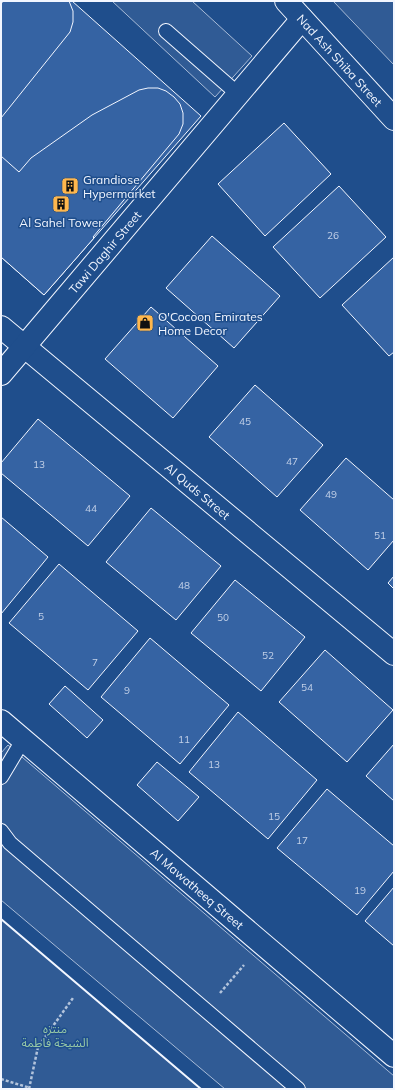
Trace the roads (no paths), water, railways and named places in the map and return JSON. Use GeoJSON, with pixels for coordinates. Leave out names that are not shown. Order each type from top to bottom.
{"type":"FeatureCollection","features":[{"type":"Feature","properties":{"kind":"street","name":"Nad Ash Shiba Street"},"geometry":{"type":"LineString","coordinates":[[286,1],[394,119]]}},
{"type":"Feature","properties":{"kind":"street","name":"Tawi Daghir Street"},"geometry":{"type":"LineString","coordinates":[[1,374],[302,19]]}},
{"type":"Feature","properties":{"kind":"street","name":"Al Quds Street"},"geometry":{"type":"LineString","coordinates":[[1,327],[394,654]]}},
{"type":"Feature","properties":{"kind":"street","name":"Al Mawatheeq Street"},"geometry":{"type":"LineString","coordinates":[[1,721],[394,1056]]}},
{"type":"Feature","properties":{"kind":"lane"},"geometry":{"type":"LineString","coordinates":[[166,31],[238,94]]}},
{"type":"Feature","properties":{"kind":"lane"},"geometry":{"type":"LineString","coordinates":[[1,777],[23,740]]}},
{"type":"Feature","properties":{"kind":"lane"},"geometry":{"type":"LineString","coordinates":[[1,831],[10,843],[298,1089]]}},
{"type":"Feature","properties":{"kind":"place","name":"Grandiose Hypermarket"},"geometry":{"type":"Point","coordinates":[70,186]}},
{"type":"Feature","properties":{"kind":"place","name":"Al Sahel Tower"},"geometry":{"type":"Point","coordinates":[61,204]}},
{"type":"Feature","properties":{"kind":"place","name":"O'Cocoon Emirates Home Decor"},"geometry":{"type":"Point","coordinates":[145,323]}},
{"type":"Feature","properties":{"kind":"park label","name":"منتزه الشيخة فاطمة"},"geometry":{"type":"Point","coordinates":[55,1035]}}]}
